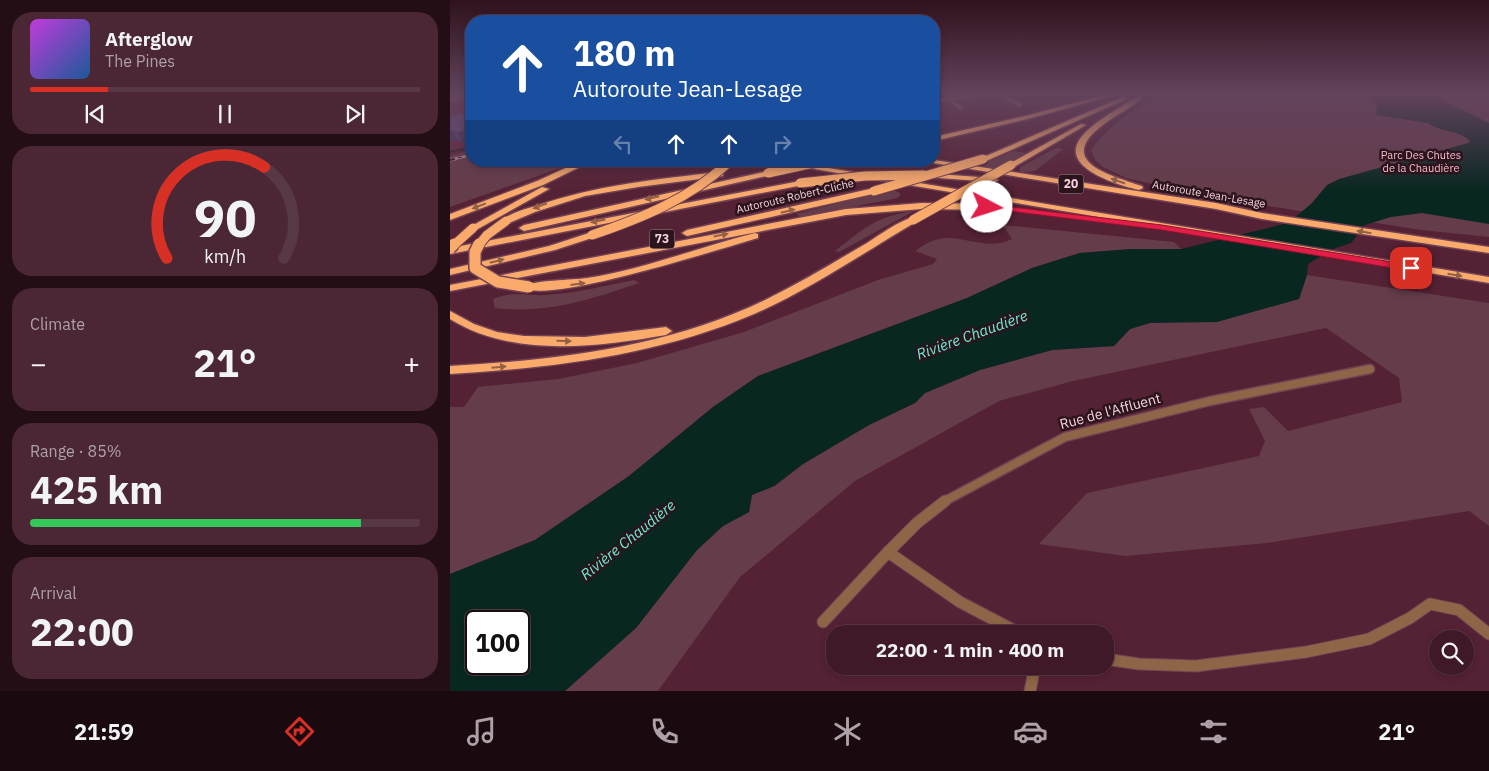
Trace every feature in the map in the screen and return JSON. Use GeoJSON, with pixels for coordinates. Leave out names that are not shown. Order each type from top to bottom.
{"type":"FeatureCollection","features":[{"type":"Feature","properties":{"kind":"highway"},"geometry":{"type":"LineString","coordinates":[[940,129],[956,126]]}},
{"type":"Feature","properties":{"kind":"highway"},"geometry":{"type":"LineString","coordinates":[[940,138],[987,126]]}},
{"type":"Feature","properties":{"kind":"highway","name":"Autoroute Robert-Cliche"},"geometry":{"type":"LineString","coordinates":[[450,286],[874,191],[983,159],[1063,126]]}},
{"type":"Feature","properties":{"kind":"highway"},"geometry":{"type":"LineString","coordinates":[[450,314],[457,320],[486,332],[542,341],[596,341],[658,332],[715,318],[758,302],[913,220],[1080,126]]}},
{"type":"Feature","properties":{"kind":"highway"},"geometry":{"type":"LineString","coordinates":[[1095,126],[1078,145],[1079,157],[1096,172],[1120,182],[1216,206]]}},
{"type":"Feature","properties":{"kind":"highway","name":"Autoroute Jean-Lesage"},"geometry":{"type":"LineString","coordinates":[[940,163],[1216,206],[1262,216],[1489,250]]}},
{"type":"Feature","properties":{"kind":"highway"},"geometry":{"type":"LineString","coordinates":[[450,217],[540,183],[575,167]]}},
{"type":"Feature","properties":{"kind":"highway"},"geometry":{"type":"LineString","coordinates":[[450,250],[473,228],[587,167]]}},
{"type":"Feature","properties":{"kind":"highway"},"geometry":{"type":"LineString","coordinates":[[450,272],[552,248],[643,216],[679,199],[713,177],[723,167]]}},
{"type":"Feature","properties":{"kind":"highway"},"geometry":{"type":"LineString","coordinates":[[450,244],[783,167]]}},
{"type":"Feature","properties":{"kind":"highway"},"geometry":{"type":"LineString","coordinates":[[788,167],[643,183],[590,192],[538,206],[506,221],[488,233],[476,248],[474,254],[475,268],[498,282],[529,287],[566,286],[606,280],[798,225],[899,207]]}},
{"type":"Feature","properties":{"kind":"highway","name":"20"},"geometry":{"type":"LineString","coordinates":[[799,167],[1162,228],[1489,280]]}},
{"type":"Feature","properties":{"kind":"highway"},"geometry":{"type":"LineString","coordinates":[[450,250],[800,183],[857,177],[924,175],[1013,182],[1262,216]]}},
{"type":"Feature","properties":{"kind":"highway"},"geometry":{"type":"LineString","coordinates":[[450,286],[814,218],[899,207],[1000,207],[1162,228]]}},
{"type":"Feature","properties":{"kind":"highway"},"geometry":{"type":"LineString","coordinates":[[450,370],[570,359],[640,345],[715,324],[748,312],[784,295],[896,229]]}},
{"type":"Feature","properties":{"kind":"street","name":"Rue de l'Affluent"},"geometry":{"type":"LineString","coordinates":[[823,622],[917,523],[944,502],[1065,437],[1210,401],[1370,369]]}},
{"type":"Feature","properties":{"kind":"street"},"geometry":{"type":"LineString","coordinates":[[888,552],[960,602],[1004,625]]}},
{"type":"Feature","properties":{"kind":"street"},"geometry":{"type":"LineString","coordinates":[[1114,660],[1139,664],[1196,666],[1306,652],[1369,640],[1410,618],[1430,604],[1458,610],[1489,634]]}},
{"type":"Feature","properties":{"kind":"street"},"geometry":{"type":"LineString","coordinates":[[1030,691],[1033,675]]}},
{"type":"Feature","properties":{"kind":"shaded area"},"geometry":{"type":"Polygon","coordinates":[[[450,126],[465,126],[465,147],[450,151],[450,126]]]}},
{"type":"Feature","properties":{"kind":"green space","name":"Parc Des Chutes de la Chaudière"},"geometry":{"type":"Polygon","coordinates":[[[1113,126],[1489,126],[1489,237],[1421,230],[1205,196],[1126,178],[1103,167],[1095,160],[1091,150],[1113,126]]]}},
{"type":"Feature","properties":{"kind":"green space"},"geometry":{"type":"Polygon","coordinates":[[[1056,148],[1063,149],[1035,171],[1020,173],[1020,167],[1056,148]]]}},
{"type":"Feature","properties":{"kind":"green space"},"geometry":{"type":"Polygon","coordinates":[[[1014,151],[1026,153],[996,169],[984,167],[989,161],[1014,151]]]}},
{"type":"Feature","properties":{"kind":"green space"},"geometry":{"type":"Polygon","coordinates":[[[465,152],[465,167],[563,167],[450,207],[450,156],[465,152]]]}},
{"type":"Feature","properties":{"kind":"green space"},"geometry":{"type":"Polygon","coordinates":[[[886,191],[896,191],[901,194],[898,198],[801,217],[796,214],[886,191]]]}},
{"type":"Feature","properties":{"kind":"green space"},"geometry":{"type":"Polygon","coordinates":[[[914,211],[839,252],[835,251],[879,220],[900,213],[914,211]]]}},
{"type":"Feature","properties":{"kind":"green space"},"geometry":{"type":"Polygon","coordinates":[[[1003,225],[1174,242],[1181,249],[1131,249],[1080,253],[1032,268],[967,298],[758,376],[713,407],[629,476],[535,540],[450,574],[450,407],[464,407],[478,387],[558,379],[637,363],[744,332],[878,280],[933,264],[937,259],[915,251],[932,241],[941,238],[951,238],[991,244],[1002,243],[1012,239],[1003,225]]]}},
{"type":"Feature","properties":{"kind":"green space"},"geometry":{"type":"Polygon","coordinates":[[[1307,275],[1489,303],[1489,526],[1469,511],[1267,543],[1125,556],[1039,544],[1087,493],[1259,456],[1265,441],[1249,409],[1264,407],[1288,431],[1402,402],[1399,378],[1326,328],[1073,381],[999,401],[855,481],[740,577],[658,691],[565,691],[636,628],[697,550],[723,526],[749,512],[752,495],[775,486],[803,464],[869,425],[915,403],[925,393],[980,370],[1052,350],[1114,346],[1130,329],[1150,323],[1299,299],[1307,275]]]}},
{"type":"Feature","properties":{"kind":"green space"},"geometry":{"type":"Polygon","coordinates":[[[634,280],[639,283],[585,300],[551,307],[533,309],[495,308],[493,299],[512,294],[546,295],[568,293],[634,280]]]}},
{"type":"Feature","properties":{"kind":"water","name":"Rivière Chaudière"},"geometry":{"type":"Polygon","coordinates":[[[1434,126],[1489,126],[1489,224],[1422,213],[1391,217],[1365,225],[1351,243],[1333,249],[1308,264],[1307,275],[1299,299],[1217,322],[1150,323],[1130,329],[1114,346],[1052,350],[980,370],[925,393],[915,403],[869,425],[803,464],[774,486],[752,495],[749,512],[723,526],[697,550],[636,628],[565,691],[450,691],[450,574],[535,540],[629,476],[713,407],[758,376],[967,298],[1032,268],[1080,253],[1131,249],[1181,249],[1288,223],[1311,204],[1327,185],[1339,179],[1470,141],[1461,135],[1434,126]]]}},
{"type":"Feature","properties":{"kind":"building"},"geometry":{"type":"Polygon","coordinates":[[[450,126],[465,126],[465,131],[457,133],[450,131],[450,126]]]}},
{"type":"Feature","properties":{"kind":"waterway"},"geometry":{"type":"LineString","coordinates":[[450,152],[465,148]]}},
{"type":"Feature","properties":{"kind":"railway"},"geometry":{"type":"LineString","coordinates":[[450,160],[465,156]]}},
{"type":"Feature","properties":{"kind":"railway"},"geometry":{"type":"LineString","coordinates":[[450,160],[455,159]]}},
{"type":"Feature","properties":{"kind":"route"},"geometry":{"type":"LineString","coordinates":[[987,207],[1029,210],[1162,228],[1411,268]]}}]}
